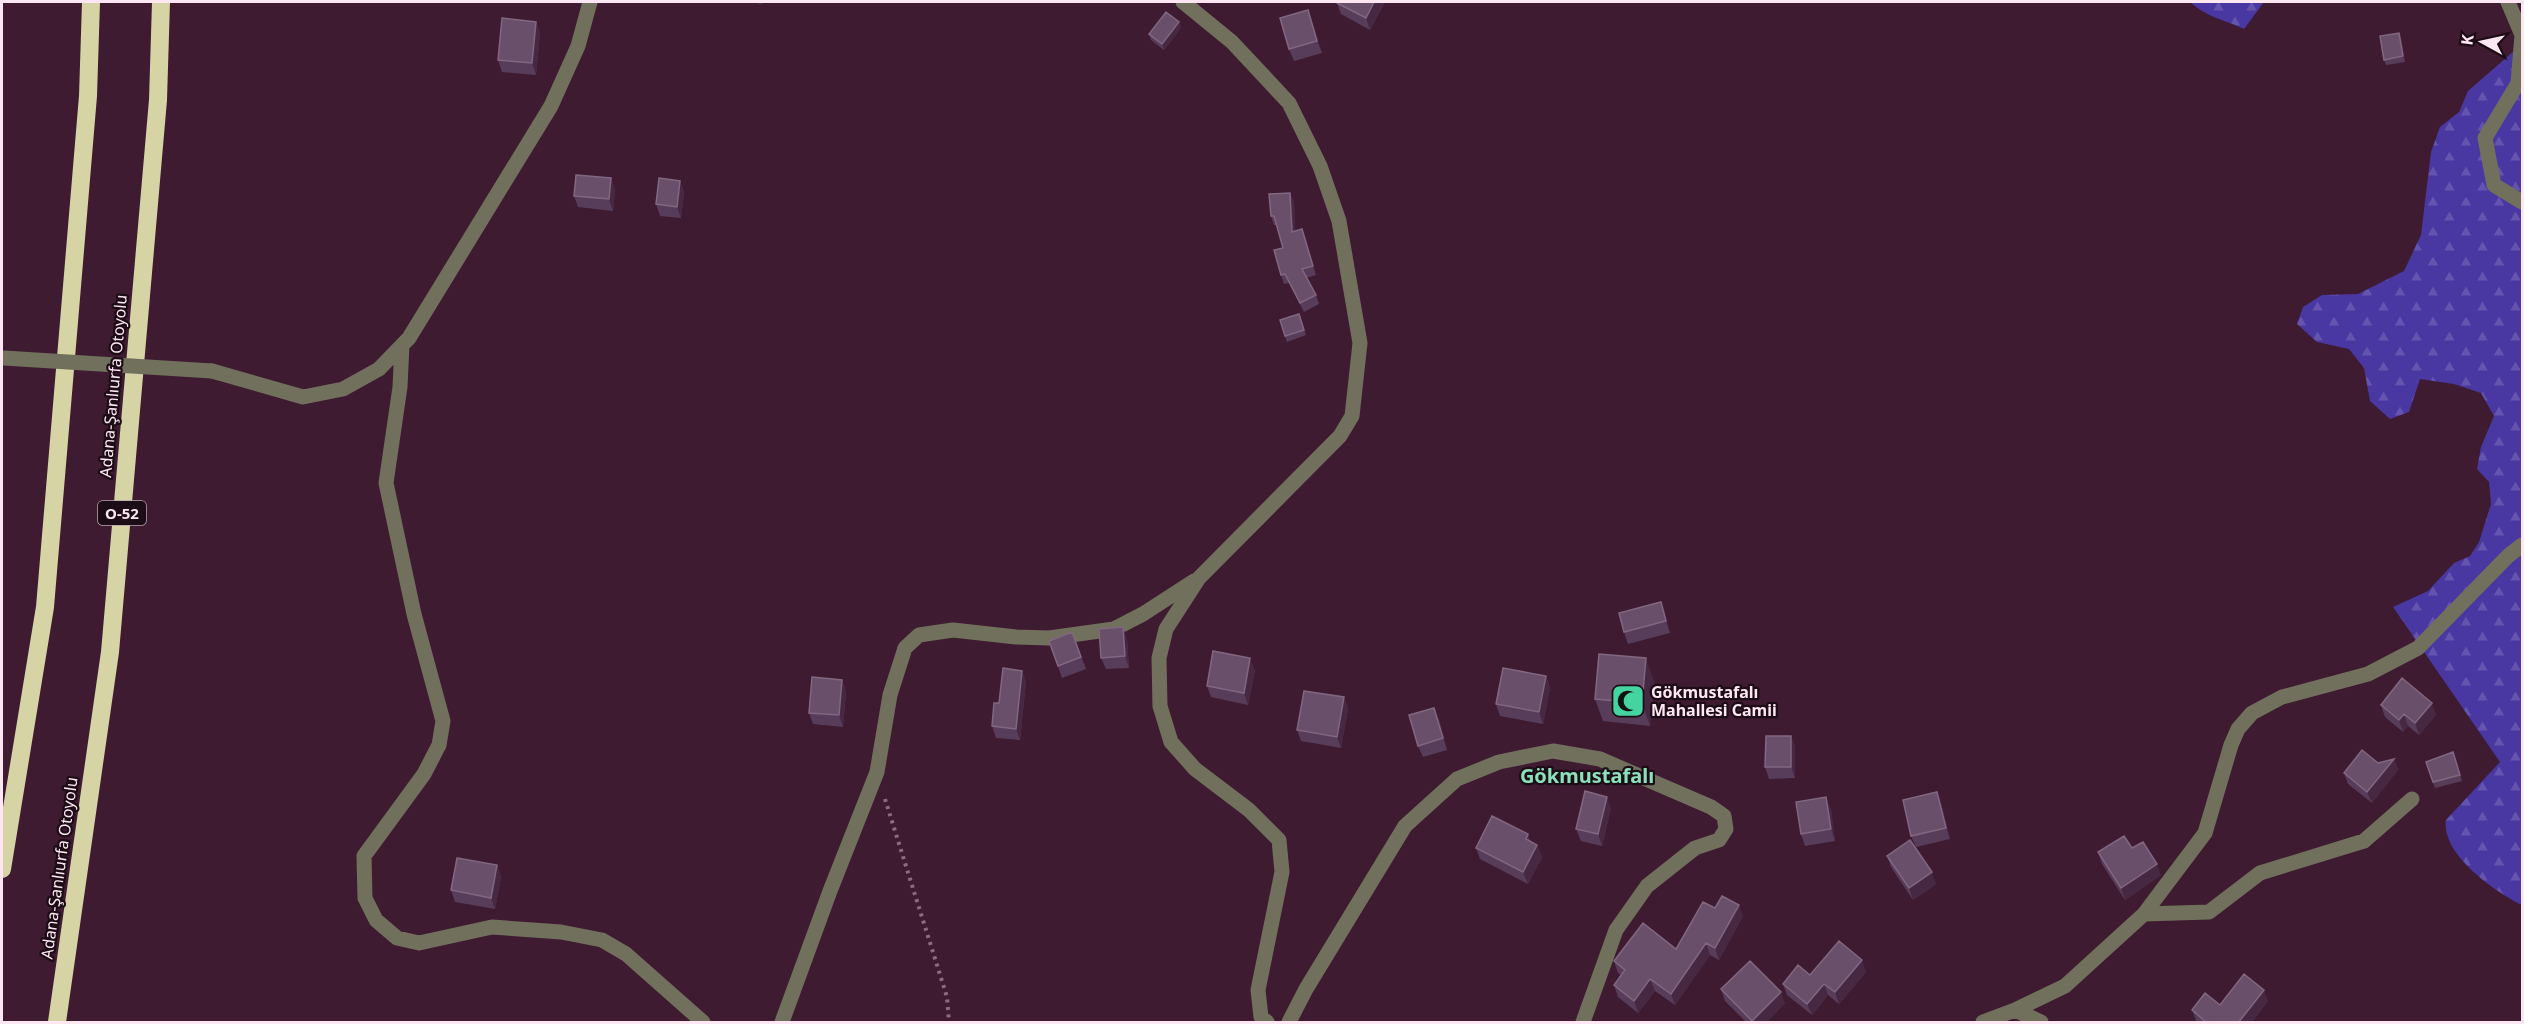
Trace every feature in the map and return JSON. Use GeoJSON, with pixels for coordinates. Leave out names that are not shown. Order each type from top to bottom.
{"type":"FeatureCollection","features":[{"type":"Feature","properties":{"kind":"highway"},"geometry":{"type":"LineString","coordinates":[[2,869],[45,607],[87,107],[91,2]]}},
{"type":"Feature","properties":{"kind":"highway","name":"Adana-Şanlıurfa Otoyolu"},"geometry":{"type":"LineString","coordinates":[[57,1023],[110,652],[158,100],[161,2]]}},
{"type":"Feature","properties":{"kind":"street"},"geometry":{"type":"LineString","coordinates":[[3,358],[212,371],[303,397],[343,389],[380,369],[409,338],[551,106],[578,46],[590,2]]}},
{"type":"Feature","properties":{"kind":"street"},"geometry":{"type":"LineString","coordinates":[[782,1023],[877,772],[890,695],[905,648],[919,635],[953,630],[1049,638],[1114,629],[1143,614],[1198,578],[1340,436],[1352,416],[1360,343],[1339,221],[1320,166],[1289,103],[1232,42],[1183,2]]}},
{"type":"Feature","properties":{"kind":"street"},"geometry":{"type":"LineString","coordinates":[[2508,2],[2522,34],[2518,83],[2485,138],[2494,185],[2523,202]]}},
{"type":"Feature","properties":{"kind":"street"},"geometry":{"type":"LineString","coordinates":[[402,345],[400,387],[386,483],[414,614],[443,721],[439,745],[424,774],[363,856],[365,898],[376,920],[397,938],[419,943],[492,927],[561,932],[602,940],[626,954],[704,1023]]}},
{"type":"Feature","properties":{"kind":"street"},"geometry":{"type":"LineString","coordinates":[[1983,1023],[2065,986],[2144,914],[2205,833],[2231,744],[2238,729],[2252,713],[2282,697],[2368,675],[2418,648],[2508,556],[2523,545]]}},
{"type":"Feature","properties":{"kind":"street"},"geometry":{"type":"LineString","coordinates":[[1198,578],[1166,629],[1159,658],[1160,706],[1171,742],[1195,769],[1250,810],[1280,840],[1282,872],[1258,990],[1261,1017],[1267,1023]]}},
{"type":"Feature","properties":{"kind":"street"},"geometry":{"type":"LineString","coordinates":[[1289,1023],[1305,989],[1405,826],[1457,779],[1499,762],[1553,751],[1600,759],[1711,807],[1724,816],[1726,829],[1719,840],[1695,848],[1647,886],[1616,930],[1582,1023]]}},
{"type":"Feature","properties":{"kind":"street"},"geometry":{"type":"LineString","coordinates":[[2144,914],[2209,912],[2260,873],[2364,841],[2412,799]]}},
{"type":"Feature","properties":{"kind":"street"},"geometry":{"type":"LineString","coordinates":[[2015,1010],[2041,1023]]}},
{"type":"Feature","properties":{"kind":"path"},"geometry":{"type":"LineString","coordinates":[[877,772],[947,997],[949,1023]]}},
{"type":"Feature","properties":{"kind":"green space"},"geometry":{"type":"Polygon","coordinates":[[[2190,2],[2264,2],[2244,29],[2209,15],[2190,2]]]}},
{"type":"Feature","properties":{"kind":"green space"},"geometry":{"type":"Polygon","coordinates":[[[2522,44],[2522,905],[2485,881],[2472,870],[2452,846],[2447,833],[2446,820],[2500,762],[2393,607],[2428,591],[2454,563],[2470,556],[2479,542],[2491,504],[2489,482],[2477,469],[2481,447],[2494,416],[2481,393],[2454,384],[2420,379],[2409,412],[2390,419],[2370,401],[2364,368],[2349,349],[2317,342],[2297,324],[2303,307],[2322,295],[2358,294],[2404,271],[2421,235],[2431,152],[2440,127],[2459,112],[2468,91],[2522,44]]]}},
{"type":"Feature","properties":{"kind":"building"},"geometry":{"type":"Polygon","coordinates":[[[1337,2],[1374,2],[1366,18],[1337,2]]]}},
{"type":"Feature","properties":{"kind":"building"},"geometry":{"type":"Polygon","coordinates":[[[1308,10],[1317,41],[1289,49],[1280,18],[1308,10]]]}},
{"type":"Feature","properties":{"kind":"building"},"geometry":{"type":"Polygon","coordinates":[[[1166,12],[1179,22],[1162,44],[1149,34],[1166,12]]]}},
{"type":"Feature","properties":{"kind":"building"},"geometry":{"type":"Polygon","coordinates":[[[502,18],[536,22],[532,63],[498,60],[502,18]]]}},
{"type":"Feature","properties":{"kind":"building"},"geometry":{"type":"Polygon","coordinates":[[[2399,33],[2403,56],[2384,60],[2380,36],[2399,33]]]}},
{"type":"Feature","properties":{"kind":"building"},"geometry":{"type":"Polygon","coordinates":[[[576,175],[611,178],[609,199],[574,196],[576,175]]]}},
{"type":"Feature","properties":{"kind":"building"},"geometry":{"type":"Polygon","coordinates":[[[659,178],[680,181],[677,207],[656,204],[659,178]]]}},
{"type":"Feature","properties":{"kind":"building"},"geometry":{"type":"Polygon","coordinates":[[[1290,193],[1292,232],[1302,229],[1313,266],[1302,269],[1316,295],[1300,303],[1285,274],[1281,275],[1274,250],[1283,248],[1274,216],[1271,216],[1269,194],[1290,193]]]}},
{"type":"Feature","properties":{"kind":"building"},"geometry":{"type":"Polygon","coordinates":[[[1299,314],[1304,330],[1285,336],[1280,320],[1299,314]]]}},
{"type":"Feature","properties":{"kind":"building"},"geometry":{"type":"Polygon","coordinates":[[[1661,602],[1666,621],[1624,632],[1619,613],[1661,602]]]}},
{"type":"Feature","properties":{"kind":"building"},"geometry":{"type":"Polygon","coordinates":[[[1123,627],[1125,656],[1101,658],[1099,629],[1123,627]]]}},
{"type":"Feature","properties":{"kind":"building"},"geometry":{"type":"Polygon","coordinates":[[[1072,632],[1081,657],[1058,666],[1049,641],[1072,632]]]}},
{"type":"Feature","properties":{"kind":"building"},"geometry":{"type":"Polygon","coordinates":[[[1213,651],[1250,658],[1244,693],[1207,686],[1213,651]]]}},
{"type":"Feature","properties":{"kind":"building"},"geometry":{"type":"Polygon","coordinates":[[[1599,654],[1646,658],[1642,703],[1595,699],[1599,654]]]}},
{"type":"Feature","properties":{"kind":"building"},"geometry":{"type":"Polygon","coordinates":[[[1003,668],[1022,671],[1016,729],[992,726],[994,703],[999,703],[1003,668]]]}},
{"type":"Feature","properties":{"kind":"building"},"geometry":{"type":"Polygon","coordinates":[[[1503,668],[1546,676],[1539,712],[1496,704],[1503,668]]]}},
{"type":"Feature","properties":{"kind":"building"},"geometry":{"type":"Polygon","coordinates":[[[812,677],[842,680],[839,715],[809,713],[812,677]]]}},
{"type":"Feature","properties":{"kind":"building"},"geometry":{"type":"Polygon","coordinates":[[[2402,678],[2432,703],[2415,723],[2404,714],[2399,720],[2381,705],[2402,678]]]}},
{"type":"Feature","properties":{"kind":"building"},"geometry":{"type":"Polygon","coordinates":[[[1304,691],[1344,697],[1337,737],[1297,730],[1304,691]]]}},
{"type":"Feature","properties":{"kind":"building"},"geometry":{"type":"Polygon","coordinates":[[[1434,708],[1443,738],[1418,746],[1409,715],[1434,708]]]}},
{"type":"Feature","properties":{"kind":"building"},"geometry":{"type":"Polygon","coordinates":[[[1766,736],[1791,736],[1791,767],[1765,767],[1766,736]]]}},
{"type":"Feature","properties":{"kind":"building"},"geometry":{"type":"Polygon","coordinates":[[[2362,750],[2378,763],[2394,759],[2367,792],[2344,773],[2362,750]]]}},
{"type":"Feature","properties":{"kind":"building"},"geometry":{"type":"Polygon","coordinates":[[[2453,752],[2460,775],[2433,782],[2426,762],[2453,752]]]}},
{"type":"Feature","properties":{"kind":"building"},"geometry":{"type":"Polygon","coordinates":[[[1585,791],[1607,797],[1598,834],[1576,829],[1585,791]]]}},
{"type":"Feature","properties":{"kind":"building"},"geometry":{"type":"Polygon","coordinates":[[[1937,792],[1946,828],[1911,836],[1903,800],[1937,792]]]}},
{"type":"Feature","properties":{"kind":"building"},"geometry":{"type":"Polygon","coordinates":[[[1826,797],[1831,829],[1801,834],[1796,802],[1826,797]]]}},
{"type":"Feature","properties":{"kind":"building"},"geometry":{"type":"Polygon","coordinates":[[[1492,816],[1528,834],[1526,839],[1537,845],[1523,872],[1476,848],[1492,816]]]}},
{"type":"Feature","properties":{"kind":"building"},"geometry":{"type":"Polygon","coordinates":[[[2124,836],[2132,848],[2143,842],[2157,864],[2121,888],[2098,852],[2124,836]]]}},
{"type":"Feature","properties":{"kind":"building"},"geometry":{"type":"Polygon","coordinates":[[[1910,840],[1932,872],[1909,888],[1887,856],[1910,840]]]}},
{"type":"Feature","properties":{"kind":"building"},"geometry":{"type":"Polygon","coordinates":[[[457,858],[497,865],[491,898],[451,890],[457,858]]]}},
{"type":"Feature","properties":{"kind":"building"},"geometry":{"type":"Polygon","coordinates":[[[1722,896],[1739,905],[1715,948],[1706,943],[1671,994],[1650,979],[1634,1001],[1614,985],[1625,970],[1614,961],[1643,923],[1676,949],[1703,902],[1715,908],[1722,896]]]}},
{"type":"Feature","properties":{"kind":"building"},"geometry":{"type":"Polygon","coordinates":[[[1839,941],[1862,960],[1835,992],[1824,984],[1807,1004],[1783,984],[1798,965],[1810,975],[1839,941]]]}},
{"type":"Feature","properties":{"kind":"building"},"geometry":{"type":"Polygon","coordinates":[[[1750,961],[1781,992],[1752,1021],[1721,989],[1750,961]]]}},
{"type":"Feature","properties":{"kind":"building"},"geometry":{"type":"Polygon","coordinates":[[[2244,974],[2264,990],[2238,1023],[2207,1023],[2192,1010],[2205,993],[2220,1005],[2244,974]]]}},
{"type":"Feature","properties":{"kind":"place","name":"Gökmustafalı Mahallesi Camii"},"geometry":{"type":"Point","coordinates":[1628,701]}},
{"type":"Feature","properties":{"kind":"district","name":"Gökmustafalı"},"geometry":{"type":"Point","coordinates":[1587,775]}}]}
